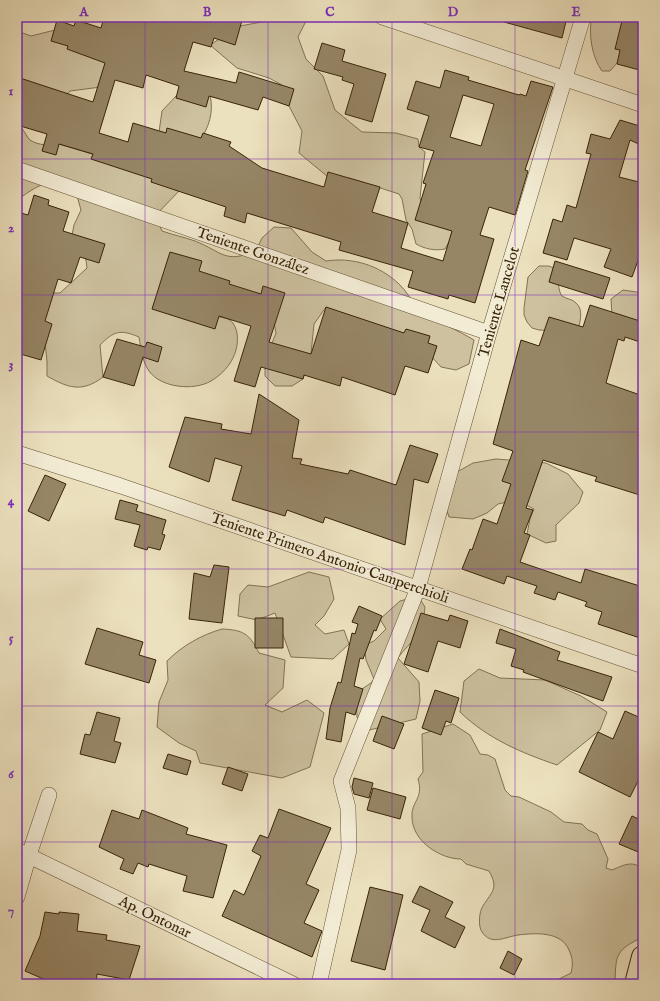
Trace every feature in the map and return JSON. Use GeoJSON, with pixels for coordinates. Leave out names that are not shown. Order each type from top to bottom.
{"type":"FeatureCollection","features":[{"type":"Feature","properties":{"kind":"main road"},"geometry":{"type":"LineString","coordinates":[[636,984],[643,957]]}},
{"type":"Feature","properties":{"kind":"street"},"geometry":{"type":"LineString","coordinates":[[382,17],[643,105]]}},
{"type":"Feature","properties":{"kind":"street","name":"Teniente Lancelot"},"geometry":{"type":"LineString","coordinates":[[319,984],[349,850],[348,808],[341,780],[418,588],[489,333],[583,17]]}},
{"type":"Feature","properties":{"kind":"street","name":"Teniente González"},"geometry":{"type":"LineString","coordinates":[[17,169],[489,333]]}},
{"type":"Feature","properties":{"kind":"street","name":"Teniente Primero Antonio Camperchioli"},"geometry":{"type":"LineString","coordinates":[[17,452],[121,486],[643,666]]}},
{"type":"Feature","properties":{"kind":"street"},"geometry":{"type":"LineString","coordinates":[[17,898],[23,852],[49,795]]}},
{"type":"Feature","properties":{"kind":"street","name":"Ap. Ontonar"},"geometry":{"type":"LineString","coordinates":[[23,852],[293,984]]}},
{"type":"Feature","properties":{"kind":"shaded area"},"geometry":{"type":"Polygon","coordinates":[[[269,17],[308,17],[298,37],[306,59],[323,76],[335,110],[362,132],[396,133],[418,139],[419,147],[425,152],[420,198],[422,205],[453,227],[450,240],[445,249],[430,249],[416,244],[412,229],[406,220],[402,199],[399,194],[349,178],[345,206],[328,177],[299,153],[302,131],[289,106],[286,91],[282,85],[269,78],[237,68],[210,45],[240,26],[267,21],[269,17]]]}},
{"type":"Feature","properties":{"kind":"shaded area"},"geometry":{"type":"Polygon","coordinates":[[[592,17],[635,17],[625,54],[610,71],[602,71],[593,52],[590,30],[592,17]]]}},
{"type":"Feature","properties":{"kind":"shaded area"},"geometry":{"type":"Polygon","coordinates":[[[55,30],[121,65],[101,87],[70,91],[65,97],[17,98],[17,31],[31,36],[55,30]]]}},
{"type":"Feature","properties":{"kind":"shaded area"},"geometry":{"type":"Polygon","coordinates":[[[178,94],[210,94],[210,120],[199,143],[159,132],[162,111],[178,94]]]}},
{"type":"Feature","properties":{"kind":"shaded area"},"geometry":{"type":"Polygon","coordinates":[[[17,125],[30,140],[37,143],[48,145],[59,144],[158,174],[179,191],[155,216],[162,231],[195,241],[224,255],[237,256],[256,251],[262,238],[274,227],[291,228],[312,252],[326,261],[346,260],[374,267],[391,277],[402,287],[420,310],[474,340],[469,364],[456,370],[441,367],[419,343],[326,307],[314,324],[311,354],[303,379],[292,386],[275,386],[265,376],[265,361],[276,333],[273,317],[253,293],[213,316],[228,319],[233,323],[237,333],[237,348],[232,361],[223,372],[211,381],[204,384],[187,387],[178,386],[161,381],[154,377],[149,371],[142,355],[139,337],[122,332],[113,334],[100,345],[103,377],[95,382],[82,387],[75,387],[68,386],[47,376],[44,331],[44,293],[60,293],[87,268],[85,253],[72,235],[74,225],[81,210],[77,196],[59,187],[46,184],[41,185],[17,200],[17,125]]]}},
{"type":"Feature","properties":{"kind":"shaded area"},"geometry":{"type":"Polygon","coordinates":[[[539,266],[549,266],[556,269],[562,296],[575,302],[580,309],[581,317],[577,332],[539,330],[532,328],[527,322],[524,315],[524,308],[528,277],[539,266]]]}},
{"type":"Feature","properties":{"kind":"shaded area"},"geometry":{"type":"Polygon","coordinates":[[[623,290],[643,293],[643,337],[612,315],[611,299],[623,290]]]}},
{"type":"Feature","properties":{"kind":"shaded area"},"geometry":{"type":"Polygon","coordinates":[[[496,459],[546,463],[568,474],[583,492],[579,503],[556,525],[556,541],[546,543],[527,534],[534,509],[516,500],[498,504],[487,513],[473,519],[449,517],[444,502],[457,472],[473,463],[496,459]]]}},
{"type":"Feature","properties":{"kind":"shaded area"},"geometry":{"type":"Polygon","coordinates":[[[309,572],[329,577],[334,599],[324,616],[315,625],[325,634],[344,630],[349,644],[333,659],[291,657],[275,613],[257,620],[238,616],[240,594],[248,585],[268,587],[309,572]]]}},
{"type":"Feature","properties":{"kind":"shaded area"},"geometry":{"type":"Polygon","coordinates":[[[418,596],[425,607],[422,625],[415,638],[398,658],[419,682],[420,701],[416,719],[365,731],[357,717],[356,693],[371,683],[374,679],[366,660],[364,645],[374,641],[386,629],[380,619],[400,601],[418,596]]]}},
{"type":"Feature","properties":{"kind":"shaded area"},"geometry":{"type":"Polygon","coordinates":[[[222,629],[235,630],[245,634],[252,641],[259,653],[285,660],[283,688],[265,705],[282,712],[307,700],[324,713],[310,767],[282,778],[200,763],[196,751],[179,743],[157,727],[159,702],[168,680],[167,661],[192,642],[207,634],[222,629]]]}},
{"type":"Feature","properties":{"kind":"shaded area"},"geometry":{"type":"Polygon","coordinates":[[[479,669],[500,678],[545,680],[581,696],[607,712],[600,730],[557,765],[506,744],[482,730],[460,712],[464,681],[479,669]]]}},
{"type":"Feature","properties":{"kind":"shaded area"},"geometry":{"type":"Polygon","coordinates":[[[453,724],[470,735],[480,754],[488,755],[495,759],[505,790],[511,796],[519,797],[551,812],[564,822],[582,824],[588,830],[597,834],[608,859],[606,868],[612,870],[624,865],[632,864],[643,869],[643,912],[639,939],[625,947],[618,956],[616,962],[615,984],[544,984],[553,982],[571,973],[572,959],[565,944],[554,936],[539,934],[518,935],[498,940],[490,939],[482,932],[480,927],[482,908],[494,886],[494,882],[489,871],[466,864],[461,859],[444,856],[436,852],[422,841],[417,834],[413,826],[412,812],[419,791],[418,779],[423,772],[422,734],[453,724]]]}},
{"type":"Feature","properties":{"kind":"building"},"geometry":{"type":"Polygon","coordinates":[[[104,17],[243,17],[235,45],[214,38],[211,47],[193,42],[184,71],[236,83],[239,72],[294,89],[289,106],[263,97],[258,110],[209,96],[206,107],[176,98],[179,86],[146,75],[143,88],[115,80],[99,133],[128,142],[133,123],[166,133],[167,128],[201,138],[203,133],[231,142],[229,146],[262,168],[324,187],[328,172],[380,187],[372,212],[408,223],[401,248],[443,261],[452,231],[415,220],[426,184],[423,183],[434,151],[419,147],[429,116],[407,109],[416,81],[440,88],[445,70],[469,77],[468,80],[519,95],[526,96],[531,81],[553,87],[525,170],[528,171],[515,215],[489,207],[480,235],[494,239],[475,303],[449,295],[448,299],[408,287],[413,271],[339,250],[341,242],[247,213],[245,223],[224,216],[226,207],[151,182],[152,179],[91,159],[93,154],[59,144],[56,155],[42,151],[47,134],[17,125],[17,90],[20,78],[93,102],[105,63],[67,49],[68,46],[51,41],[57,20],[74,26],[76,20],[101,28],[104,17]],[[463,95],[450,137],[481,146],[494,104],[463,95]]]}},
{"type":"Feature","properties":{"kind":"building"},"geometry":{"type":"Polygon","coordinates":[[[505,17],[567,17],[562,38],[504,22],[505,17]]]}},
{"type":"Feature","properties":{"kind":"building"},"geometry":{"type":"Polygon","coordinates":[[[623,17],[643,17],[643,71],[617,64],[620,50],[615,49],[623,17]]]}},
{"type":"Feature","properties":{"kind":"building"},"geometry":{"type":"Polygon","coordinates":[[[322,43],[345,50],[342,61],[386,74],[372,122],[345,114],[354,84],[342,80],[343,77],[314,69],[322,43]]]}},
{"type":"Feature","properties":{"kind":"building"},"geometry":{"type":"Polygon","coordinates":[[[620,120],[643,127],[643,146],[630,140],[619,177],[643,183],[643,256],[640,255],[632,277],[604,267],[611,249],[574,238],[567,260],[543,253],[553,219],[562,222],[567,205],[576,208],[591,154],[586,153],[591,134],[610,139],[620,120]]]}},
{"type":"Feature","properties":{"kind":"building"},"geometry":{"type":"Polygon","coordinates":[[[34,195],[49,200],[48,205],[69,212],[63,231],[105,244],[99,263],[80,257],[71,283],[58,279],[45,321],[52,324],[41,360],[17,353],[17,212],[28,215],[34,195]]]}},
{"type":"Feature","properties":{"kind":"building"},"geometry":{"type":"Polygon","coordinates":[[[170,252],[202,261],[199,271],[230,281],[229,284],[261,294],[263,286],[285,293],[269,342],[311,354],[326,307],[404,333],[406,329],[430,336],[428,343],[437,346],[428,373],[405,366],[395,395],[342,377],[340,386],[304,375],[303,379],[261,367],[255,387],[234,381],[251,326],[219,316],[215,329],[152,309],[170,252]]]}},
{"type":"Feature","properties":{"kind":"building"},"geometry":{"type":"Polygon","coordinates":[[[555,261],[610,278],[603,299],[549,282],[555,261]]]}},
{"type":"Feature","properties":{"kind":"building"},"geometry":{"type":"Polygon","coordinates":[[[590,305],[643,322],[643,343],[625,337],[624,341],[618,339],[606,383],[643,396],[643,496],[595,481],[597,477],[543,460],[526,508],[533,510],[524,533],[530,535],[520,562],[581,583],[585,569],[643,587],[643,639],[598,624],[602,612],[585,606],[587,602],[558,592],[555,600],[534,593],[537,586],[507,576],[504,584],[462,569],[470,549],[472,550],[483,519],[497,524],[511,484],[502,481],[513,451],[493,444],[521,340],[539,346],[549,317],[583,327],[590,305]]]}},
{"type":"Feature","properties":{"kind":"building"},"geometry":{"type":"Polygon","coordinates":[[[117,339],[145,347],[147,342],[162,347],[158,362],[143,357],[134,386],[103,377],[117,339]]]}},
{"type":"Feature","properties":{"kind":"building"},"geometry":{"type":"Polygon","coordinates":[[[259,394],[299,420],[292,458],[302,459],[300,464],[348,474],[350,470],[396,485],[410,445],[438,454],[428,483],[414,479],[405,545],[325,517],[323,523],[287,510],[285,516],[232,500],[242,466],[215,458],[209,482],[169,467],[185,417],[222,424],[221,429],[251,434],[259,394]]]}},
{"type":"Feature","properties":{"kind":"building"},"geometry":{"type":"Polygon","coordinates":[[[45,475],[66,484],[49,521],[28,511],[45,475]]]}},
{"type":"Feature","properties":{"kind":"building"},"geometry":{"type":"Polygon","coordinates":[[[120,500],[138,505],[136,511],[166,520],[162,534],[165,535],[160,550],[148,547],[147,550],[134,546],[140,525],[115,519],[120,500]]]}},
{"type":"Feature","properties":{"kind":"building"},"geometry":{"type":"Polygon","coordinates":[[[214,565],[229,567],[222,623],[189,619],[194,573],[210,577],[214,565]]]}},
{"type":"Feature","properties":{"kind":"building"},"geometry":{"type":"Polygon","coordinates":[[[359,606],[382,616],[376,631],[374,630],[363,659],[360,658],[354,686],[363,689],[355,715],[346,712],[341,742],[326,739],[330,708],[338,682],[341,683],[352,633],[355,634],[358,624],[352,622],[359,606]]]}},
{"type":"Feature","properties":{"kind":"building"},"geometry":{"type":"Polygon","coordinates":[[[421,613],[448,621],[450,615],[468,621],[460,648],[438,641],[428,672],[404,664],[421,613]]]}},
{"type":"Feature","properties":{"kind":"building"},"geometry":{"type":"Polygon","coordinates":[[[255,618],[283,618],[283,648],[255,648],[255,618]]]}},
{"type":"Feature","properties":{"kind":"building"},"geometry":{"type":"Polygon","coordinates":[[[97,628],[143,642],[139,655],[156,660],[149,683],[85,664],[97,628]]]}},
{"type":"Feature","properties":{"kind":"building"},"geometry":{"type":"Polygon","coordinates":[[[500,629],[560,652],[557,660],[612,677],[603,701],[523,672],[524,670],[511,666],[516,649],[496,643],[500,629]]]}},
{"type":"Feature","properties":{"kind":"building"},"geometry":{"type":"Polygon","coordinates":[[[435,690],[459,698],[451,723],[446,721],[441,735],[422,728],[435,690]]]}},
{"type":"Feature","properties":{"kind":"building"},"geometry":{"type":"Polygon","coordinates":[[[625,711],[643,719],[643,771],[630,797],[579,772],[598,732],[613,739],[625,711]]]}},
{"type":"Feature","properties":{"kind":"building"},"geometry":{"type":"Polygon","coordinates":[[[97,712],[120,718],[114,741],[121,743],[115,763],[80,754],[85,734],[90,735],[97,712]]]}},
{"type":"Feature","properties":{"kind":"building"},"geometry":{"type":"Polygon","coordinates":[[[382,716],[404,724],[394,749],[373,741],[382,716]]]}},
{"type":"Feature","properties":{"kind":"building"},"geometry":{"type":"Polygon","coordinates":[[[168,754],[191,761],[187,775],[163,768],[168,754]]]}},
{"type":"Feature","properties":{"kind":"building"},"geometry":{"type":"Polygon","coordinates":[[[228,767],[248,774],[242,791],[222,784],[228,767]]]}},
{"type":"Feature","properties":{"kind":"building"},"geometry":{"type":"Polygon","coordinates":[[[354,778],[373,783],[369,798],[354,794],[352,787],[354,778]]]}},
{"type":"Feature","properties":{"kind":"building"},"geometry":{"type":"Polygon","coordinates":[[[373,788],[406,797],[400,819],[367,810],[373,788]]]}},
{"type":"Feature","properties":{"kind":"building"},"geometry":{"type":"Polygon","coordinates":[[[279,809],[331,828],[306,884],[319,890],[304,923],[322,931],[312,957],[222,916],[234,890],[244,895],[261,856],[252,851],[260,835],[268,838],[279,809]]]}},
{"type":"Feature","properties":{"kind":"building"},"geometry":{"type":"Polygon","coordinates":[[[112,810],[139,819],[142,810],[188,828],[186,834],[227,845],[213,898],[183,891],[187,876],[149,864],[148,867],[138,863],[133,874],[120,869],[124,859],[99,847],[112,810]]]}},
{"type":"Feature","properties":{"kind":"building"},"geometry":{"type":"Polygon","coordinates":[[[632,816],[643,821],[643,854],[619,844],[632,816]]]}},
{"type":"Feature","properties":{"kind":"building"},"geometry":{"type":"Polygon","coordinates":[[[420,886],[453,902],[445,917],[465,927],[455,948],[421,931],[430,910],[412,902],[420,886]]]}},
{"type":"Feature","properties":{"kind":"building"},"geometry":{"type":"Polygon","coordinates":[[[370,887],[403,895],[385,970],[351,961],[370,887]]]}},
{"type":"Feature","properties":{"kind":"building"},"geometry":{"type":"Polygon","coordinates":[[[45,912],[79,914],[77,931],[107,935],[106,940],[140,946],[129,980],[97,974],[96,984],[55,984],[25,971],[40,936],[45,912]]]}},
{"type":"Feature","properties":{"kind":"building"},"geometry":{"type":"Polygon","coordinates":[[[508,951],[522,959],[514,975],[500,968],[508,951]]]}}]}
